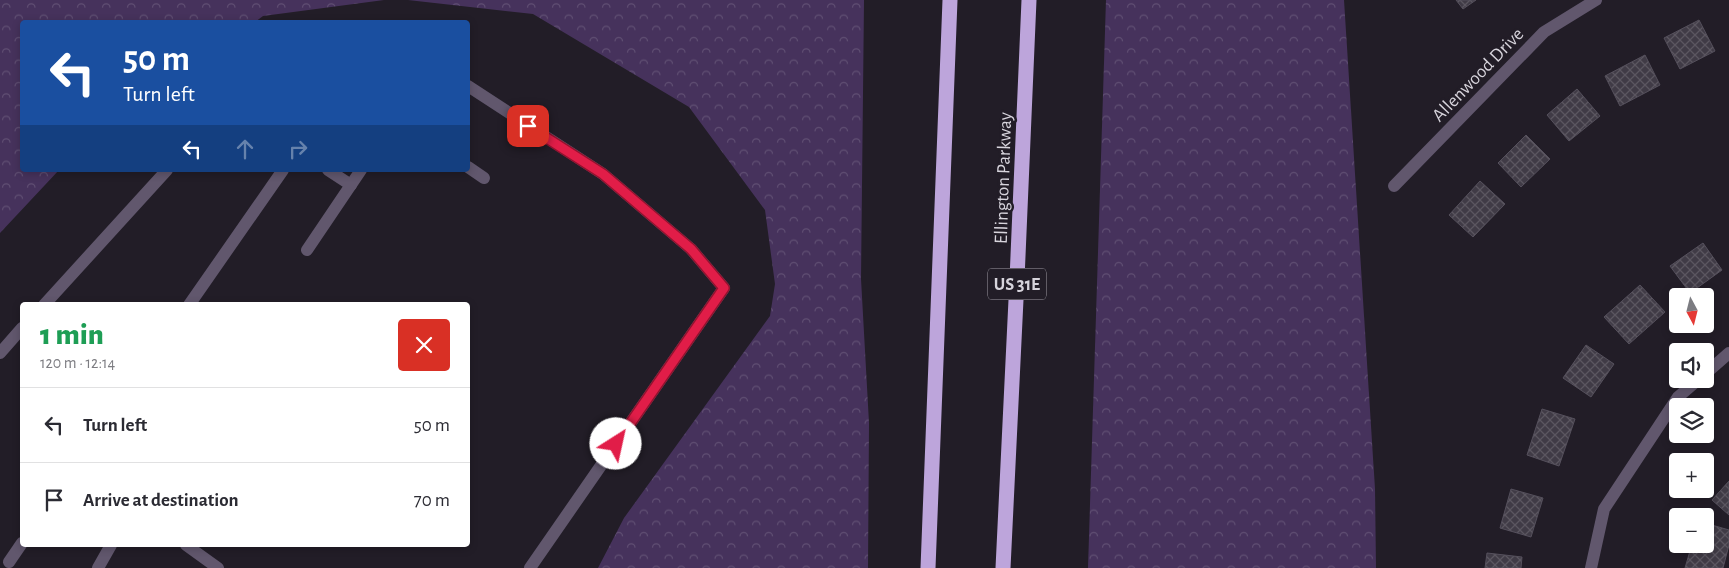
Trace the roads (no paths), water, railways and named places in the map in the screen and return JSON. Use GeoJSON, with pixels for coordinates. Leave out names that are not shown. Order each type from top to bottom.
{"type":"FeatureCollection","features":[{"type":"Feature","properties":{"kind":"highway"},"geometry":{"type":"LineString","coordinates":[[928,568],[950,0]]}},
{"type":"Feature","properties":{"kind":"highway","name":"Ellington Parkway"},"geometry":{"type":"LineString","coordinates":[[1003,568],[1018,279],[1029,0]]}},
{"type":"Feature","properties":{"kind":"street","name":"Allenwood Drive"},"geometry":{"type":"LineString","coordinates":[[1394,186],[1544,32],[1596,0]]}},
{"type":"Feature","properties":{"kind":"street"},"geometry":{"type":"LineString","coordinates":[[470,87],[603,174],[691,249],[724,288],[530,568]]}},
{"type":"Feature","properties":{"kind":"street"},"geometry":{"type":"LineString","coordinates":[[470,168],[484,178]]}},
{"type":"Feature","properties":{"kind":"street"},"geometry":{"type":"LineString","coordinates":[[47,302],[165,172]]}},
{"type":"Feature","properties":{"kind":"street"},"geometry":{"type":"LineString","coordinates":[[191,302],[282,172]]}},
{"type":"Feature","properties":{"kind":"street"},"geometry":{"type":"LineString","coordinates":[[331,172],[351,185]]}},
{"type":"Feature","properties":{"kind":"street"},"geometry":{"type":"LineString","coordinates":[[307,250],[360,172]]}},
{"type":"Feature","properties":{"kind":"street"},"geometry":{"type":"LineString","coordinates":[[0,353],[20,330]]}},
{"type":"Feature","properties":{"kind":"street"},"geometry":{"type":"LineString","coordinates":[[1714,366],[1729,353]]}},
{"type":"Feature","properties":{"kind":"street"},"geometry":{"type":"LineString","coordinates":[[1591,568],[1604,509],[1678,397],[1688,388]]}},
{"type":"Feature","properties":{"kind":"street"},"geometry":{"type":"LineString","coordinates":[[8,562],[20,546]]}},
{"type":"Feature","properties":{"kind":"street"},"geometry":{"type":"LineString","coordinates":[[98,568],[110,547]]}},
{"type":"Feature","properties":{"kind":"street"},"geometry":{"type":"LineString","coordinates":[[189,547],[218,568]]}}]}
